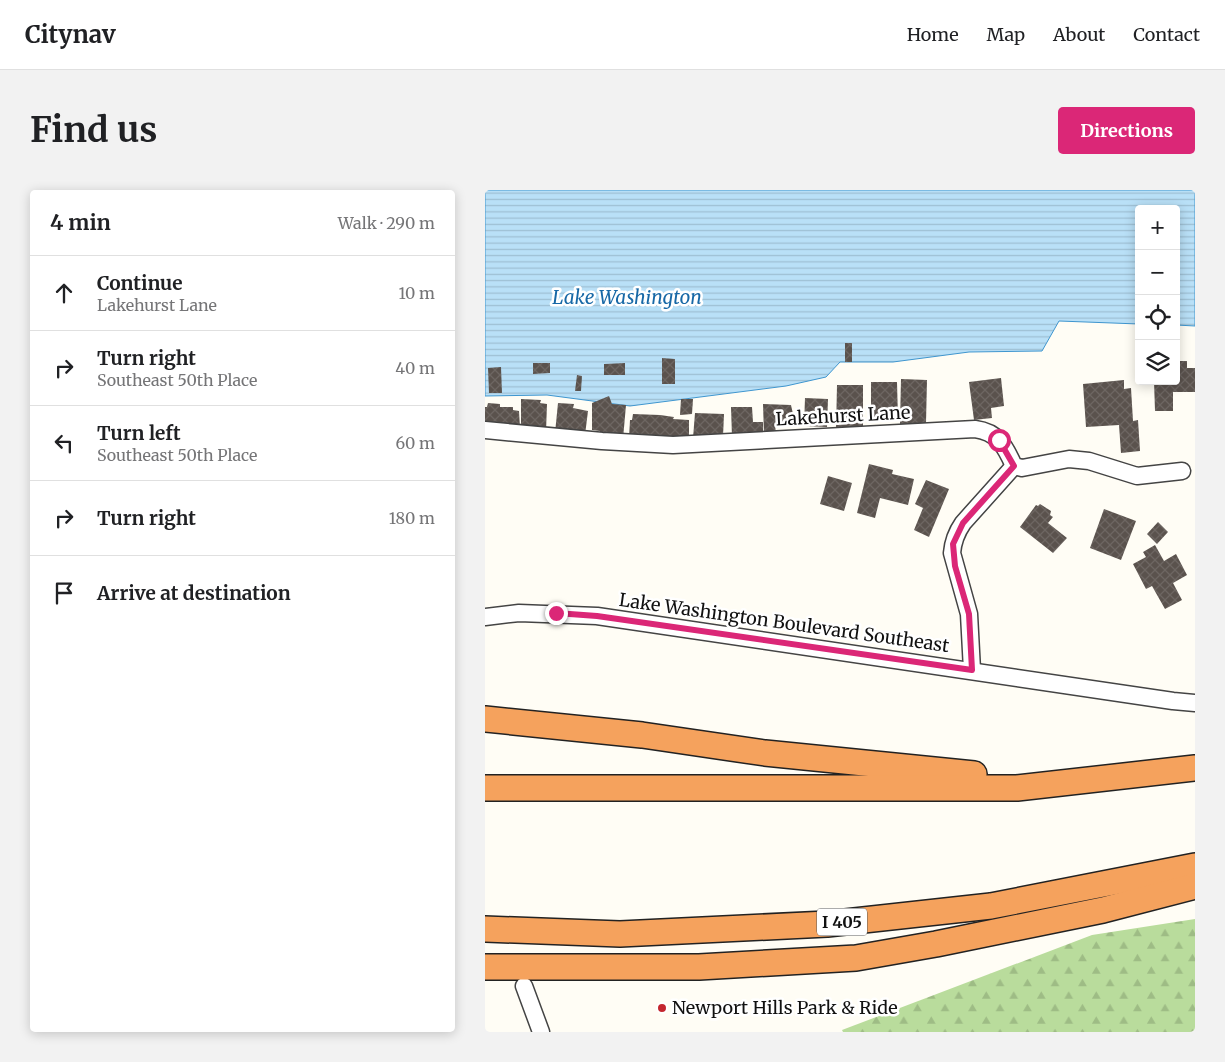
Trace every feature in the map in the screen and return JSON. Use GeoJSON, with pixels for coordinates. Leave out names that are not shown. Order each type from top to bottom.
{"type":"FeatureCollection","features":[{"type":"Feature","properties":{"kind":"highway"},"geometry":{"type":"LineString","coordinates":[[485,719],[642,735],[812,758],[999,776],[1017,788]]}},
{"type":"Feature","properties":{"kind":"highway"},"geometry":{"type":"LineString","coordinates":[[485,788],[1017,788],[1195,768]]}},
{"type":"Feature","properties":{"kind":"highway","name":"I 405"},"geometry":{"type":"LineString","coordinates":[[485,929],[620,934],[827,924],[991,906],[1195,866]]}},
{"type":"Feature","properties":{"kind":"highway"},"geometry":{"type":"LineString","coordinates":[[485,968],[699,967],[856,958],[936,944],[1103,910],[1195,886]]}},
{"type":"Feature","properties":{"kind":"street","name":"Lakehurst Lane"},"geometry":{"type":"LineString","coordinates":[[485,430],[602,441],[673,445],[975,430],[992,433],[999,440],[1014,466]]}},
{"type":"Feature","properties":{"kind":"street"},"geometry":{"type":"LineString","coordinates":[[972,670],[969,614],[953,560],[953,544],[963,523],[1014,466],[1022,468],[1069,459],[1089,461],[1137,476],[1182,471]]}},
{"type":"Feature","properties":{"kind":"street","name":"Lake Washington Boulevard Southeast"},"geometry":{"type":"LineString","coordinates":[[485,617],[519,613],[597,616],[1195,703]]}},
{"type":"Feature","properties":{"kind":"street"},"geometry":{"type":"LineString","coordinates":[[524,986],[541,1032]]}},
{"type":"Feature","properties":{"kind":"green space"},"geometry":{"type":"Polygon","coordinates":[[[1195,919],[1195,1032],[843,1032],[842,1030],[1092,935],[1195,919]]]}},
{"type":"Feature","properties":{"kind":"water","name":"Lake Washington"},"geometry":{"type":"Polygon","coordinates":[[[485,190],[1195,190],[1195,326],[1180,325],[1180,205],[1135,205],[1135,324],[1059,321],[1042,351],[969,352],[893,362],[840,362],[826,377],[786,386],[630,406],[547,395],[485,396],[485,190]]]}},
{"type":"Feature","properties":{"kind":"building"},"geometry":{"type":"Polygon","coordinates":[[[845,343],[852,343],[852,362],[845,362],[845,343]]]}},
{"type":"Feature","properties":{"kind":"building"},"geometry":{"type":"Polygon","coordinates":[[[662,358],[675,359],[675,384],[662,384],[662,358]]]}},
{"type":"Feature","properties":{"kind":"building"},"geometry":{"type":"Polygon","coordinates":[[[1180,361],[1187,361],[1187,368],[1195,368],[1195,392],[1173,392],[1173,411],[1155,411],[1154,385],[1180,385],[1180,361]]]}},
{"type":"Feature","properties":{"kind":"building"},"geometry":{"type":"Polygon","coordinates":[[[533,363],[550,363],[550,373],[533,374],[533,363]]]}},
{"type":"Feature","properties":{"kind":"building"},"geometry":{"type":"Polygon","coordinates":[[[625,363],[625,375],[604,375],[604,364],[625,363]]]}},
{"type":"Feature","properties":{"kind":"building"},"geometry":{"type":"Polygon","coordinates":[[[501,367],[502,393],[489,393],[488,368],[501,367]]]}},
{"type":"Feature","properties":{"kind":"building"},"geometry":{"type":"Polygon","coordinates":[[[577,375],[582,376],[581,391],[575,391],[577,375]]]}},
{"type":"Feature","properties":{"kind":"building"},"geometry":{"type":"Polygon","coordinates":[[[1001,378],[1004,406],[991,408],[992,418],[974,420],[969,382],[1001,378]]]}},
{"type":"Feature","properties":{"kind":"building"},"geometry":{"type":"Polygon","coordinates":[[[901,379],[927,380],[926,423],[900,424],[901,379]]]}},
{"type":"Feature","properties":{"kind":"building"},"geometry":{"type":"Polygon","coordinates":[[[1124,380],[1124,389],[1131,388],[1133,421],[1138,420],[1140,451],[1121,453],[1119,425],[1086,427],[1083,384],[1124,380]]]}},
{"type":"Feature","properties":{"kind":"building"},"geometry":{"type":"Polygon","coordinates":[[[871,382],[897,382],[898,419],[871,420],[871,382]]]}},
{"type":"Feature","properties":{"kind":"building"},"geometry":{"type":"Polygon","coordinates":[[[837,385],[863,385],[863,428],[836,430],[837,385]]]}},
{"type":"Feature","properties":{"kind":"building"},"geometry":{"type":"Polygon","coordinates":[[[609,396],[612,404],[626,405],[623,439],[599,438],[600,431],[592,430],[592,403],[609,396]]]}},
{"type":"Feature","properties":{"kind":"building"},"geometry":{"type":"Polygon","coordinates":[[[805,398],[828,399],[827,427],[804,426],[805,398]]]}},
{"type":"Feature","properties":{"kind":"building"},"geometry":{"type":"Polygon","coordinates":[[[521,399],[541,400],[540,403],[547,404],[546,432],[521,429],[521,399]]]}},
{"type":"Feature","properties":{"kind":"building"},"geometry":{"type":"Polygon","coordinates":[[[681,399],[693,399],[692,414],[680,415],[681,399]]]}},
{"type":"Feature","properties":{"kind":"building"},"geometry":{"type":"Polygon","coordinates":[[[488,403],[500,404],[500,407],[513,407],[513,410],[519,411],[520,428],[485,424],[485,407],[487,407],[488,403]]]}},
{"type":"Feature","properties":{"kind":"building"},"geometry":{"type":"Polygon","coordinates":[[[558,403],[574,404],[573,408],[588,411],[585,435],[555,433],[558,403]]]}},
{"type":"Feature","properties":{"kind":"building"},"geometry":{"type":"Polygon","coordinates":[[[763,404],[791,405],[795,423],[775,424],[776,434],[764,435],[763,404]]]}},
{"type":"Feature","properties":{"kind":"building"},"geometry":{"type":"Polygon","coordinates":[[[731,407],[752,407],[753,422],[763,422],[763,436],[732,437],[731,407]]]}},
{"type":"Feature","properties":{"kind":"building"},"geometry":{"type":"Polygon","coordinates":[[[695,413],[724,414],[723,437],[693,438],[695,413]]]}},
{"type":"Feature","properties":{"kind":"building"},"geometry":{"type":"Polygon","coordinates":[[[633,414],[660,415],[674,417],[673,419],[689,420],[689,438],[629,438],[630,420],[632,420],[633,414]]]}},
{"type":"Feature","properties":{"kind":"building"},"geometry":{"type":"Polygon","coordinates":[[[869,464],[893,470],[892,474],[914,479],[908,505],[880,498],[875,518],[857,513],[869,464]]]}},
{"type":"Feature","properties":{"kind":"building"},"geometry":{"type":"Polygon","coordinates":[[[828,476],[852,483],[844,511],[820,504],[828,476]]]}},
{"type":"Feature","properties":{"kind":"building"},"geometry":{"type":"Polygon","coordinates":[[[926,480],[949,489],[929,537],[914,530],[923,508],[915,504],[926,480]]]}},
{"type":"Feature","properties":{"kind":"building"},"geometry":{"type":"Polygon","coordinates":[[[1040,504],[1051,511],[1050,515],[1053,517],[1048,523],[1067,538],[1053,553],[1020,527],[1036,505],[1040,504]]]}},
{"type":"Feature","properties":{"kind":"building"},"geometry":{"type":"Polygon","coordinates":[[[1104,509],[1136,521],[1121,560],[1090,548],[1104,509]]]}},
{"type":"Feature","properties":{"kind":"building"},"geometry":{"type":"Polygon","coordinates":[[[1158,522],[1168,532],[1157,544],[1147,534],[1158,522]]]}},
{"type":"Feature","properties":{"kind":"building"},"geometry":{"type":"Polygon","coordinates":[[[1155,545],[1164,561],[1176,554],[1187,575],[1173,583],[1182,600],[1165,609],[1152,586],[1146,589],[1133,564],[1146,557],[1143,552],[1155,545]]]}},
{"type":"Feature","properties":{"kind":"place","name":"Newport Hills Park & Ride"},"geometry":{"type":"Point","coordinates":[662,1008]}},
{"type":"Feature","properties":{"kind":"route"},"geometry":{"type":"LineString","coordinates":[[556,613],[597,616],[972,670],[969,614],[952,553],[953,544],[956,533],[963,523],[1014,466],[1006,448],[999,440]]}}]}
